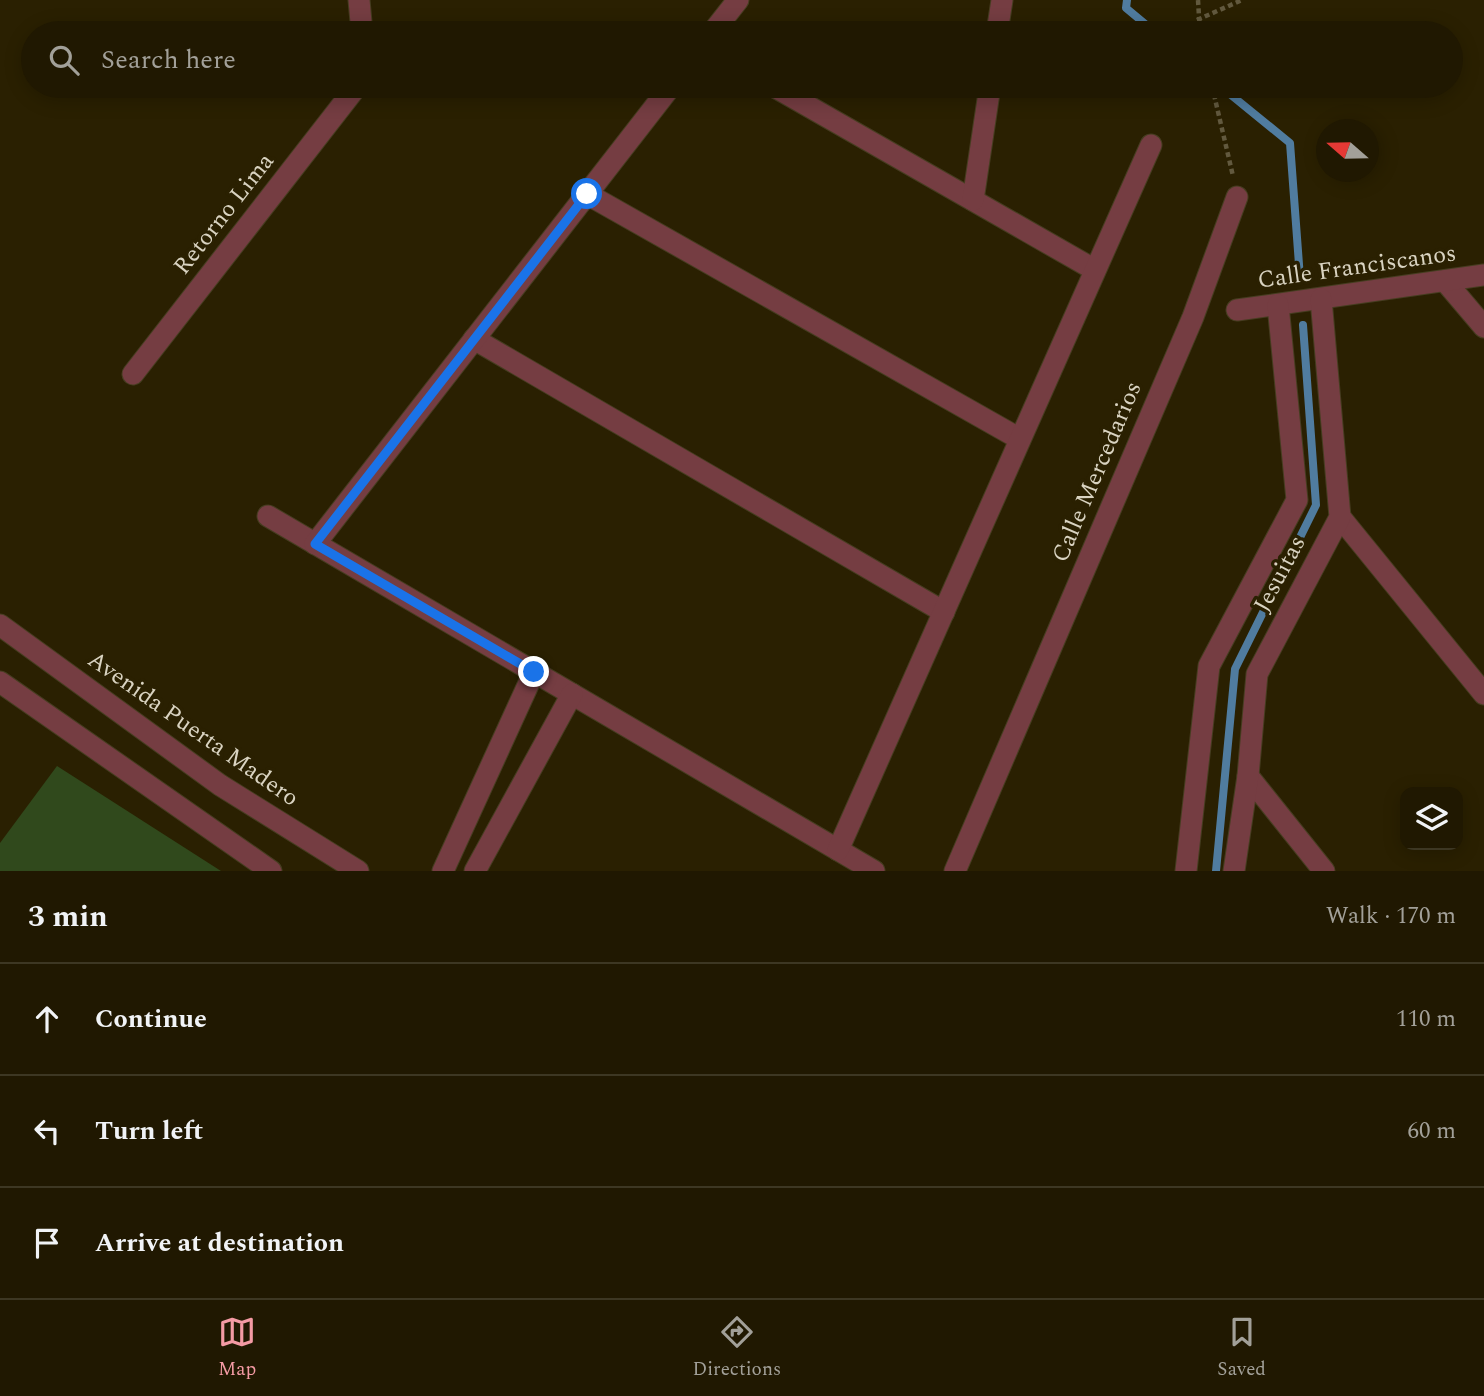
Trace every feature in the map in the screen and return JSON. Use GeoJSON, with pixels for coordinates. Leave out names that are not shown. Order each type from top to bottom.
{"type":"FeatureCollection","features":[{"type":"Feature","properties":{"kind":"street"},"geometry":{"type":"LineString","coordinates":[[359,0],[361,21]]}},
{"type":"Feature","properties":{"kind":"street"},"geometry":{"type":"LineString","coordinates":[[721,21],[738,0]]}},
{"type":"Feature","properties":{"kind":"street"},"geometry":{"type":"LineString","coordinates":[[999,21],[1002,0]]}},
{"type":"Feature","properties":{"kind":"street","name":"Retorno Lima"},"geometry":{"type":"LineString","coordinates":[[133,374],[348,98]]}},
{"type":"Feature","properties":{"kind":"street"},"geometry":{"type":"LineString","coordinates":[[315,544],[662,98]]}},
{"type":"Feature","properties":{"kind":"street"},"geometry":{"type":"LineString","coordinates":[[794,98],[1095,270]]}},
{"type":"Feature","properties":{"kind":"street"},"geometry":{"type":"LineString","coordinates":[[973,200],[988,98]]}},
{"type":"Feature","properties":{"kind":"street"},"geometry":{"type":"LineString","coordinates":[[838,850],[1151,145]]}},
{"type":"Feature","properties":{"kind":"street"},"geometry":{"type":"LineString","coordinates":[[587,194],[1020,439]]}},
{"type":"Feature","properties":{"kind":"street","name":"Calle Mercedarios"},"geometry":{"type":"LineString","coordinates":[[959,869],[1193,317],[1237,197]]}},
{"type":"Feature","properties":{"kind":"street","name":"Calle Franciscanos"},"geometry":{"type":"LineString","coordinates":[[1237,310],[1484,275]]}},
{"type":"Feature","properties":{"kind":"street"},"geometry":{"type":"LineString","coordinates":[[1446,281],[1484,327]]}},
{"type":"Feature","properties":{"kind":"street"},"geometry":{"type":"LineString","coordinates":[[1321,299],[1340,517],[1484,694]]}},
{"type":"Feature","properties":{"kind":"street","name":"Jesuitas"},"geometry":{"type":"LineString","coordinates":[[1186,871],[1209,666],[1297,500],[1278,305]]}},
{"type":"Feature","properties":{"kind":"street"},"geometry":{"type":"LineString","coordinates":[[474,339],[944,612]]}},
{"type":"Feature","properties":{"kind":"street"},"geometry":{"type":"LineString","coordinates":[[268,516],[874,871]]}},
{"type":"Feature","properties":{"kind":"street","name":"Jesuitas"},"geometry":{"type":"LineString","coordinates":[[1234,871],[1248,776],[1257,674],[1340,517]]}},
{"type":"Feature","properties":{"kind":"street","name":"Avenida Puerta Madero"},"geometry":{"type":"LineString","coordinates":[[0,625],[220,785],[358,871]]}},
{"type":"Feature","properties":{"kind":"street"},"geometry":{"type":"LineString","coordinates":[[443,871],[534,672]]}},
{"type":"Feature","properties":{"kind":"street"},"geometry":{"type":"LineString","coordinates":[[0,682],[271,871]]}},
{"type":"Feature","properties":{"kind":"street"},"geometry":{"type":"LineString","coordinates":[[475,871],[572,694]]}},
{"type":"Feature","properties":{"kind":"street"},"geometry":{"type":"LineString","coordinates":[[1248,776],[1324,871]]}},
{"type":"Feature","properties":{"kind":"path"},"geometry":{"type":"LineString","coordinates":[[1198,0],[1197,20],[1241,0]]}},
{"type":"Feature","properties":{"kind":"path"},"geometry":{"type":"LineString","coordinates":[[1215,98],[1237,197]]}},
{"type":"Feature","properties":{"kind":"green space"},"geometry":{"type":"Polygon","coordinates":[[[57,766],[221,871],[0,871],[0,843],[57,766]]]}},
{"type":"Feature","properties":{"kind":"waterway"},"geometry":{"type":"LineString","coordinates":[[1127,0],[1126,8],[1142,21]]}},
{"type":"Feature","properties":{"kind":"waterway"},"geometry":{"type":"LineString","coordinates":[[1235,98],[1290,143],[1300,278]]}},
{"type":"Feature","properties":{"kind":"waterway"},"geometry":{"type":"LineString","coordinates":[[1216,871],[1235,669],[1316,505],[1303,325]]}},
{"type":"Feature","properties":{"kind":"route"},"geometry":{"type":"LineString","coordinates":[[534,672],[315,544],[587,194]]}}]}
